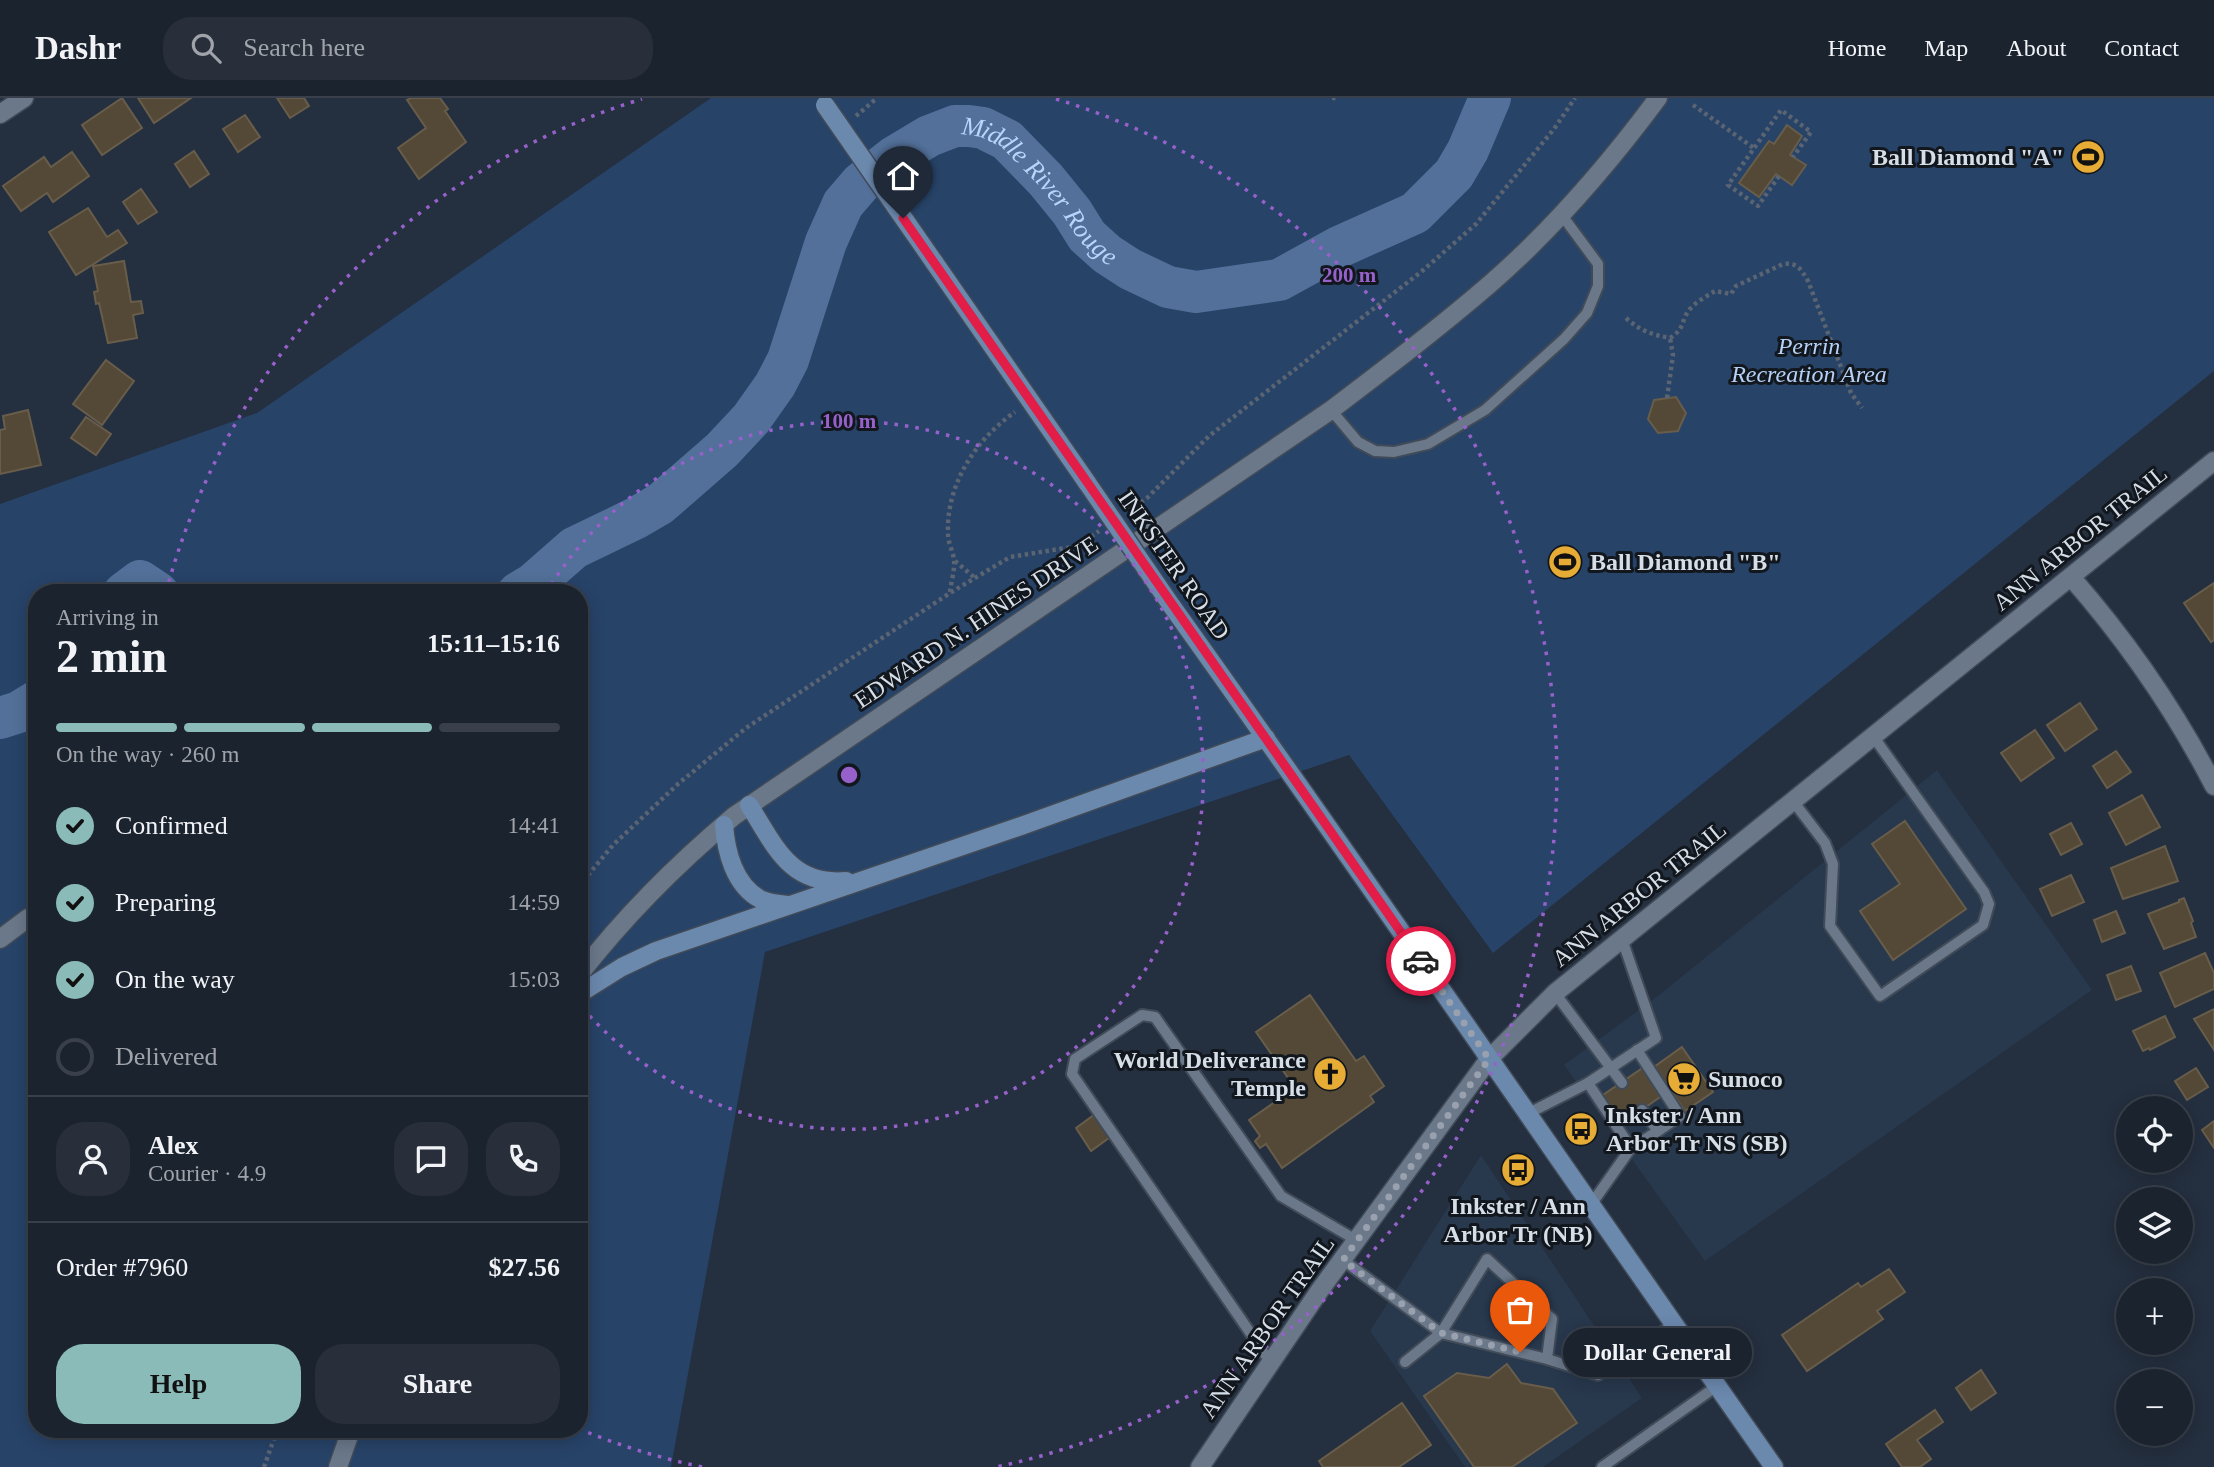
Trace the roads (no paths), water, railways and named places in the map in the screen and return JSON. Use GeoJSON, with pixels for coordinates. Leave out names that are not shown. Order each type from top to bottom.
{"type":"FeatureCollection","features":[{"type":"Feature","properties":{"kind":"main road","name":"INKSTER ROAD"},"geometry":{"type":"LineString","coordinates":[[823,101],[1171,605],[1774,1467]]}},
{"type":"Feature","properties":{"kind":"main road"},"geometry":{"type":"LineString","coordinates":[[588,988],[622,967],[656,951],[1021,827],[1266,738]]}},
{"type":"Feature","properties":{"kind":"main road"},"geometry":{"type":"LineString","coordinates":[[749,805],[785,860],[800,874],[820,881],[834,882],[871,878]]}},
{"type":"Feature","properties":{"kind":"main road"},"geometry":{"type":"LineString","coordinates":[[724,825],[730,863],[745,886],[758,898],[791,905]]}},
{"type":"Feature","properties":{"kind":"street"},"geometry":{"type":"LineString","coordinates":[[0,114],[24,98]]}},
{"type":"Feature","properties":{"kind":"street","name":"EDWARD N. HINES DRIVE"},"geometry":{"type":"LineString","coordinates":[[588,965],[649,895],[683,861],[749,805],[1331,410],[1417,344],[1492,282],[1561,214],[1602,169],[1658,98]]}},
{"type":"Feature","properties":{"kind":"street","name":"ANN ARBOR TRAIL"},"geometry":{"type":"LineString","coordinates":[[1200,1467],[1356,1240],[1489,1059],[1555,993],[2214,461]]}},
{"type":"Feature","properties":{"kind":"street"},"geometry":{"type":"LineString","coordinates":[[2071,577],[2103,613],[2154,684],[2194,746],[2214,786]]}},
{"type":"Feature","properties":{"kind":"street"},"geometry":{"type":"LineString","coordinates":[[0,939],[28,918]]}},
{"type":"Feature","properties":{"kind":"street"},"geometry":{"type":"LineString","coordinates":[[338,1467],[348,1438]]}},
{"type":"Feature","properties":{"kind":"lane"},"geometry":{"type":"LineString","coordinates":[[1331,410],[1358,442],[1375,451],[1394,452],[1428,444],[1485,410],[1572,331],[1587,313],[1598,286],[1598,264],[1561,214]]}},
{"type":"Feature","properties":{"kind":"lane"},"geometry":{"type":"LineString","coordinates":[[1793,801],[1825,843],[1833,864],[1830,926],[1880,996],[1983,925],[1989,904],[1984,892],[1873,736]]}},
{"type":"Feature","properties":{"kind":"lane"},"geometry":{"type":"LineString","coordinates":[[1527,1114],[1588,1083],[1656,1038],[1622,939]]}},
{"type":"Feature","properties":{"kind":"lane"},"geometry":{"type":"LineString","coordinates":[[1555,993],[1622,1083]]}},
{"type":"Feature","properties":{"kind":"lane"},"geometry":{"type":"LineString","coordinates":[[1271,1363],[1072,1074],[1075,1059],[1142,1015],[1155,1017],[1281,1196],[1356,1240]]}},
{"type":"Feature","properties":{"kind":"lane"},"geometry":{"type":"LineString","coordinates":[[1590,1206],[1632,1149],[1680,1116],[1637,1050]]}},
{"type":"Feature","properties":{"kind":"lane"},"geometry":{"type":"LineString","coordinates":[[1588,1083],[1632,1149]]}},
{"type":"Feature","properties":{"kind":"lane"},"geometry":{"type":"LineString","coordinates":[[1642,1110],[1658,1131]]}},
{"type":"Feature","properties":{"kind":"lane"},"geometry":{"type":"LineString","coordinates":[[1405,1362],[1441,1333],[1487,1259],[1552,1319],[1547,1359]]}},
{"type":"Feature","properties":{"kind":"lane"},"geometry":{"type":"LineString","coordinates":[[1343,1260],[1441,1333],[1547,1359],[1598,1375],[1674,1324]]}},
{"type":"Feature","properties":{"kind":"lane"},"geometry":{"type":"LineString","coordinates":[[1602,1467],[1717,1386]]}},
{"type":"Feature","properties":{"kind":"waterway","name":"Middle River Rouge"},"geometry":{"type":"LineString","coordinates":[[533,584],[574,548],[660,504],[722,450],[751,419],[775,385],[788,360],[826,242],[843,204],[861,183],[894,157],[929,136],[955,126],[969,126],[983,128],[1007,140],[1046,180],[1087,236],[1107,254],[1130,269],[1168,287],[1196,292],[1279,280],[1339,247],[1415,213],[1454,174],[1468,150],[1490,98]]}},
{"type":"Feature","properties":{"kind":"waterway","name":"Middle River Rouge"},"geometry":{"type":"LineString","coordinates":[[136,584],[140,581],[144,584]]}},
{"type":"Feature","properties":{"kind":"waterway","name":"Middle River Rouge"},"geometry":{"type":"LineString","coordinates":[[0,718],[28,706]]}},
{"type":"Feature","properties":{"kind":"place","name":"Ball Diamond \"A\""},"geometry":{"type":"Point","coordinates":[2088,157]}},
{"type":"Feature","properties":{"kind":"place","name":"Ball Diamond \"B\""},"geometry":{"type":"Point","coordinates":[1565,562]}},
{"type":"Feature","properties":{"kind":"place","name":"World Deliverance Temple"},"geometry":{"type":"Point","coordinates":[1330,1074]}},
{"type":"Feature","properties":{"kind":"place","name":"Sunoco"},"geometry":{"type":"Point","coordinates":[1684,1079]}},
{"type":"Feature","properties":{"kind":"place","name":"Inkster / Ann Arbor Tr NS (SB)"},"geometry":{"type":"Point","coordinates":[1581,1129]}},
{"type":"Feature","properties":{"kind":"place","name":"Inkster / Ann Arbor Tr (NB)"},"geometry":{"type":"Point","coordinates":[1518,1170]}},
{"type":"Feature","properties":{"kind":"place","name":"Dollar General"},"geometry":{"type":"Point","coordinates":[1520,1352]}},
{"type":"Feature","properties":{"kind":"park label","name":"Perrin Recreation Area"},"geometry":{"type":"Point","coordinates":[1809,360]}}]}
